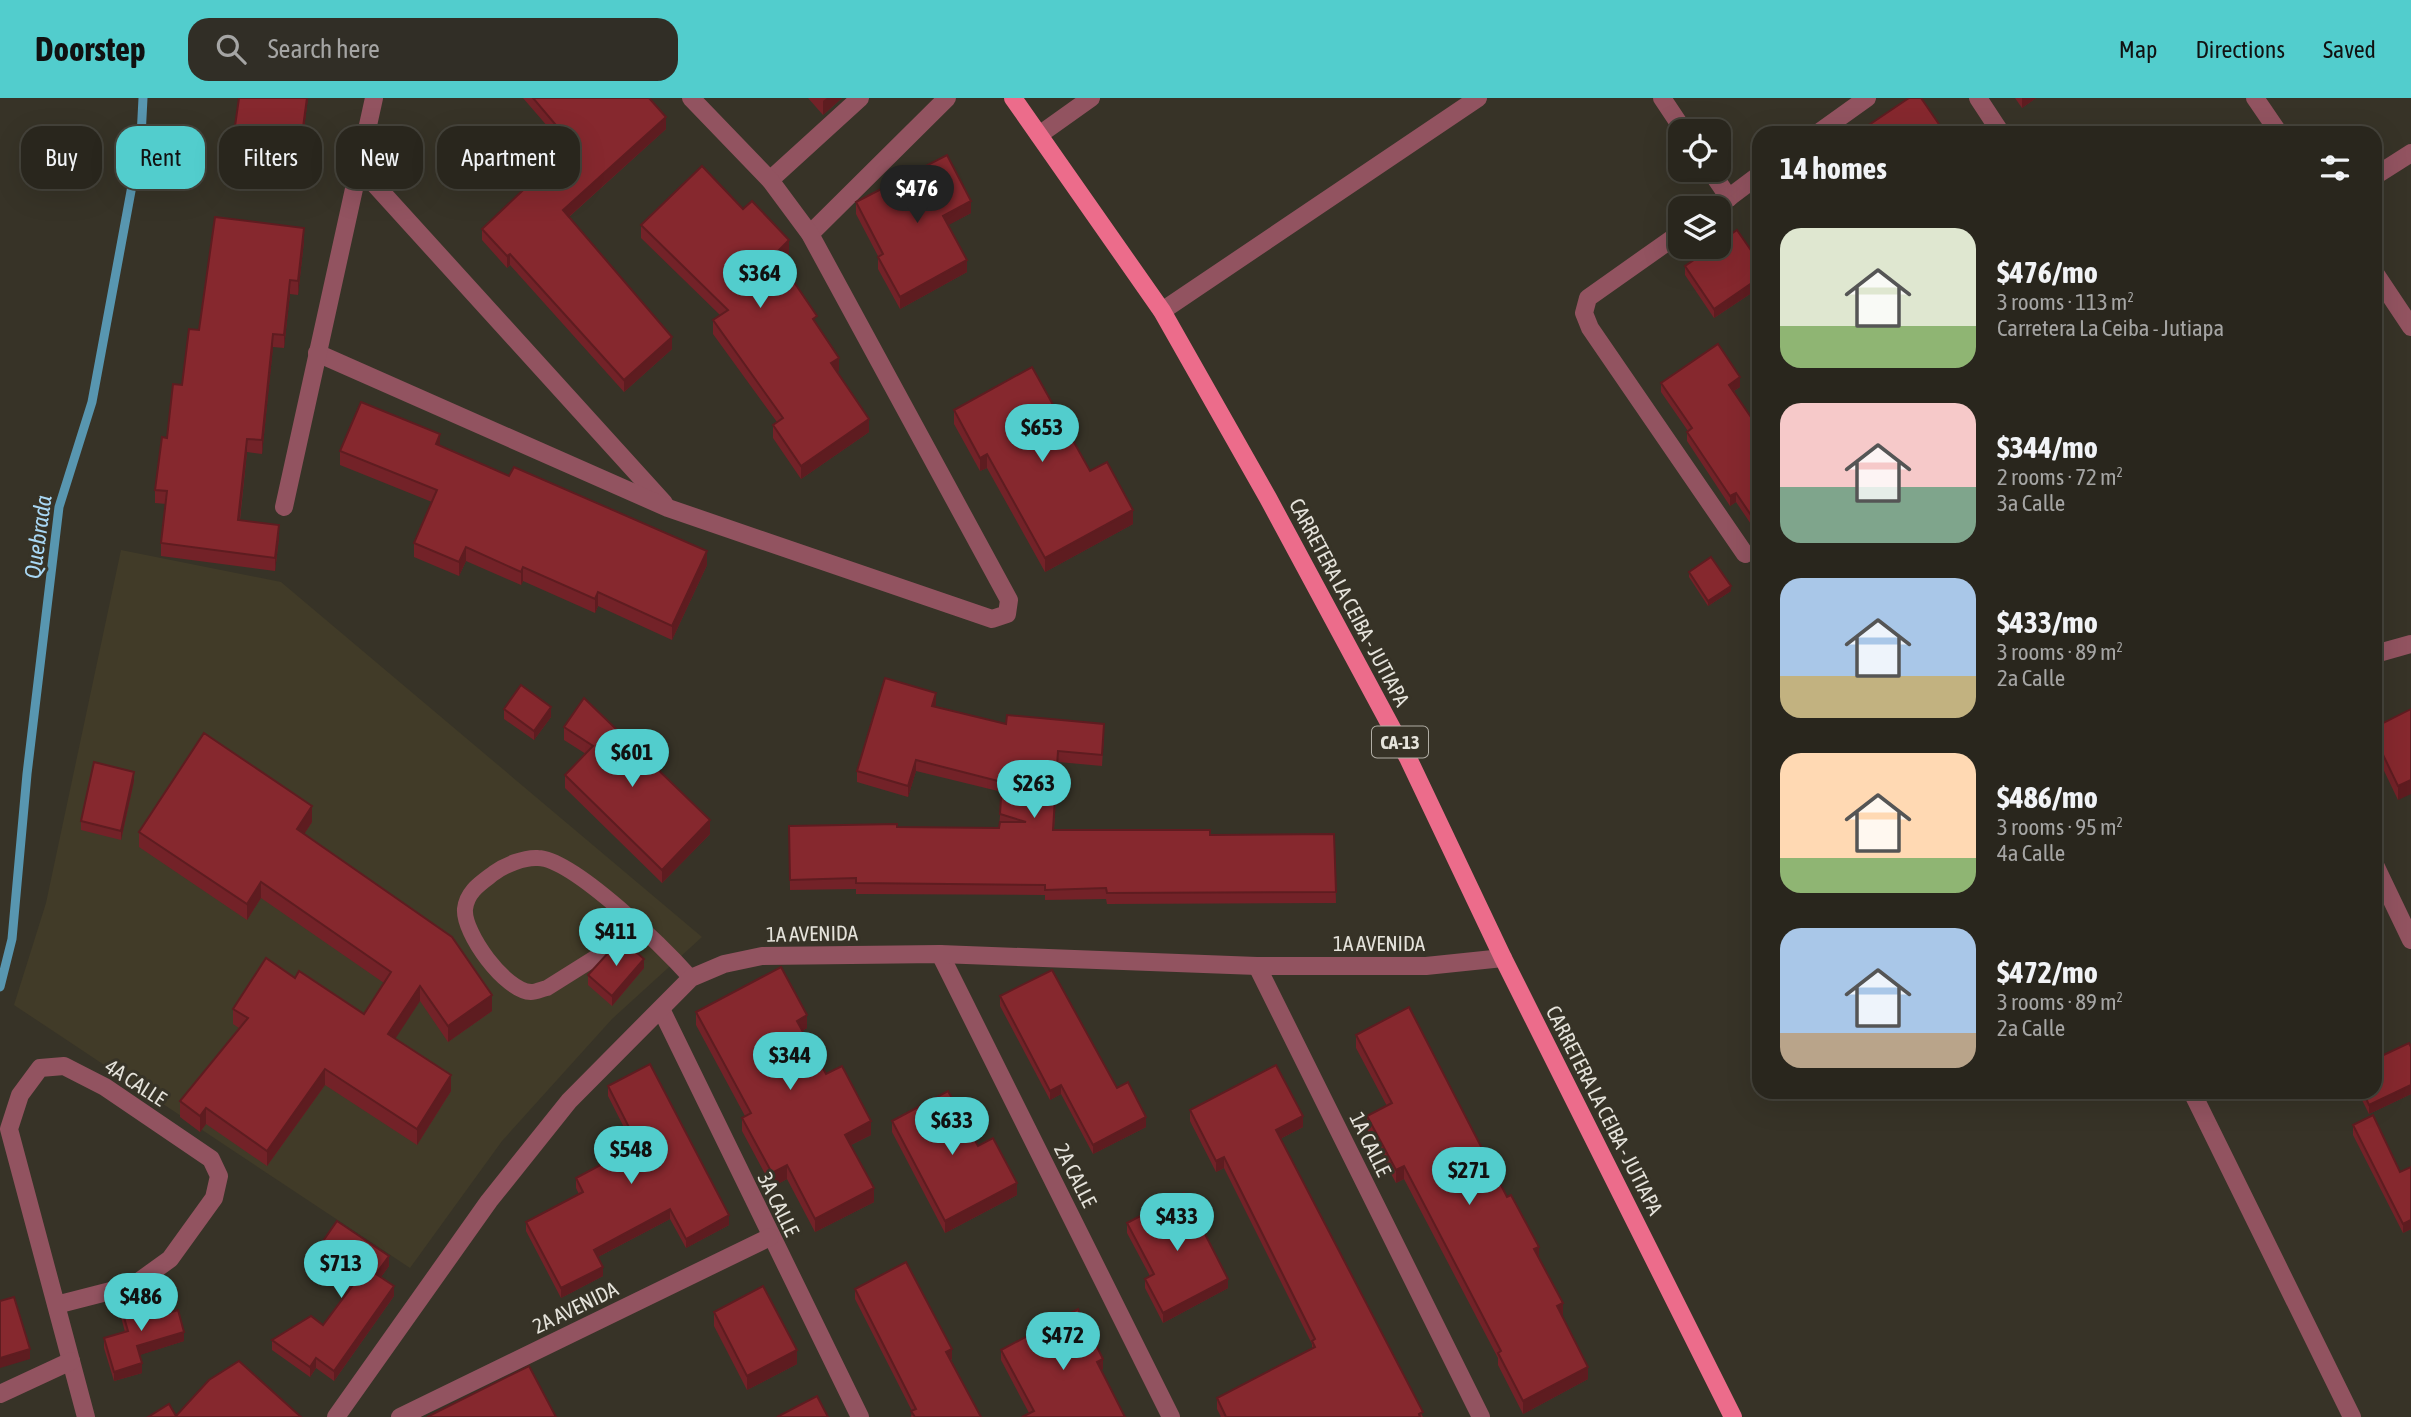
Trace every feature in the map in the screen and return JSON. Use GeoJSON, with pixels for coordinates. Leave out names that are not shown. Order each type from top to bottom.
{"type":"FeatureCollection","features":[{"type":"Feature","properties":{"kind":"main road","name":"CARRETERA LA CEIBA - JUTIAPA"},"geometry":{"type":"LineString","coordinates":[[1013,98],[1162,311],[1268,498],[1408,758],[1503,958],[1733,1417]]}},
{"type":"Feature","properties":{"kind":"street"},"geometry":{"type":"LineString","coordinates":[[367,126],[374,98]]}},
{"type":"Feature","properties":{"kind":"street"},"geometry":{"type":"LineString","coordinates":[[317,353],[668,508],[992,619],[1006,614],[1010,600],[810,234],[770,180],[691,98]]}},
{"type":"Feature","properties":{"kind":"street"},"geometry":{"type":"LineString","coordinates":[[770,180],[860,98]]}},
{"type":"Feature","properties":{"kind":"street"},"geometry":{"type":"LineString","coordinates":[[810,234],[947,98]]}},
{"type":"Feature","properties":{"kind":"street"},"geometry":{"type":"LineString","coordinates":[[1039,135],[1091,98]]}},
{"type":"Feature","properties":{"kind":"street"},"geometry":{"type":"LineString","coordinates":[[1162,311],[1478,98]]}},
{"type":"Feature","properties":{"kind":"street"},"geometry":{"type":"LineString","coordinates":[[1662,98],[1676,119]]}},
{"type":"Feature","properties":{"kind":"street"},"geometry":{"type":"LineString","coordinates":[[1828,126],[1867,98]]}},
{"type":"Feature","properties":{"kind":"street"},"geometry":{"type":"LineString","coordinates":[[1978,98],[1996,126]]}},
{"type":"Feature","properties":{"kind":"street"},"geometry":{"type":"LineString","coordinates":[[2255,98],[2274,126]]}},
{"type":"Feature","properties":{"kind":"street"},"geometry":{"type":"LineString","coordinates":[[2382,172],[2411,153]]}},
{"type":"Feature","properties":{"kind":"street"},"geometry":{"type":"LineString","coordinates":[[1731,197],[1752,182]]}},
{"type":"Feature","properties":{"kind":"street"},"geometry":{"type":"LineString","coordinates":[[284,507],[353,189]]}},
{"type":"Feature","properties":{"kind":"street"},"geometry":{"type":"LineString","coordinates":[[379,189],[668,508]]}},
{"type":"Feature","properties":{"kind":"street"},"geometry":{"type":"LineString","coordinates":[[1668,241],[1588,298],[1584,313],[1590,328],[1745,554]]}},
{"type":"Feature","properties":{"kind":"street"},"geometry":{"type":"LineString","coordinates":[[2382,284],[2411,327]]}},
{"type":"Feature","properties":{"kind":"street"},"geometry":{"type":"LineString","coordinates":[[2382,652],[2411,644]]}},
{"type":"Feature","properties":{"kind":"street"},"geometry":{"type":"LineString","coordinates":[[2382,880],[2411,940]]}},
{"type":"Feature","properties":{"kind":"street","name":"1A AVENIDA"},"geometry":{"type":"LineString","coordinates":[[336,1417],[489,1201],[569,1101],[691,978],[724,964],[761,956],[940,954],[1257,966],[1426,967],[1503,958]]}},
{"type":"Feature","properties":{"kind":"street","name":"2A CALLE"},"geometry":{"type":"LineString","coordinates":[[940,954],[1171,1417]]}},
{"type":"Feature","properties":{"kind":"street","name":"1A CALLE"},"geometry":{"type":"LineString","coordinates":[[1257,966],[1481,1417]]}},
{"type":"Feature","properties":{"kind":"street","name":"3A CALLE"},"geometry":{"type":"LineString","coordinates":[[660,1009],[860,1417]]}},
{"type":"Feature","properties":{"kind":"street","name":"4A CALLE"},"geometry":{"type":"LineString","coordinates":[[56,1305],[134,1285],[170,1259],[214,1198],[219,1176],[211,1159],[105,1087],[64,1066],[40,1068],[20,1095],[9,1129],[56,1305],[86,1417]]}},
{"type":"Feature","properties":{"kind":"street"},"geometry":{"type":"LineString","coordinates":[[2195,1099],[2352,1417]]}},
{"type":"Feature","properties":{"kind":"street","name":"2A AVENIDA"},"geometry":{"type":"LineString","coordinates":[[400,1417],[770,1237]]}},
{"type":"Feature","properties":{"kind":"street"},"geometry":{"type":"LineString","coordinates":[[0,1394],[71,1361]]}},
{"type":"Feature","properties":{"kind":"lane"},"geometry":{"type":"LineString","coordinates":[[641,929],[547,988],[529,992],[510,983],[479,948],[470,933],[465,910],[471,891],[503,866],[539,857],[576,873],[667,950],[691,978]]}},
{"type":"Feature","properties":{"kind":"shaded area"},"geometry":{"type":"Polygon","coordinates":[[[121,550],[281,582],[702,937],[612,1019],[502,1141],[410,1268],[14,1005],[46,903],[121,550]]]}},
{"type":"Feature","properties":{"kind":"building"},"geometry":{"type":"Polygon","coordinates":[[[239,98],[307,98],[303,126],[235,126],[239,98]]]}},
{"type":"Feature","properties":{"kind":"building"},"geometry":{"type":"Polygon","coordinates":[[[533,98],[649,98],[666,117],[563,210],[672,337],[624,380],[510,254],[507,256],[482,229],[524,189],[580,189],[580,126],[557,126],[533,98]]]}},
{"type":"Feature","properties":{"kind":"building"},"geometry":{"type":"Polygon","coordinates":[[[1909,98],[1921,98],[1940,126],[1867,126],[1909,98]]]}},
{"type":"Feature","properties":{"kind":"building"},"geometry":{"type":"Polygon","coordinates":[[[947,155],[971,201],[943,216],[967,260],[900,297],[878,257],[883,254],[856,202],[947,155]]]}},
{"type":"Feature","properties":{"kind":"building"},"geometry":{"type":"Polygon","coordinates":[[[702,166],[743,209],[752,201],[789,240],[775,254],[817,316],[813,319],[839,358],[831,363],[869,419],[801,466],[773,425],[783,418],[713,320],[728,310],[641,225],[702,166]]]}},
{"type":"Feature","properties":{"kind":"building"},"geometry":{"type":"Polygon","coordinates":[[[215,217],[304,228],[298,281],[290,280],[284,335],[273,334],[262,440],[247,439],[238,520],[279,525],[275,558],[161,543],[167,491],[155,490],[162,437],[167,438],[173,384],[182,385],[189,329],[199,330],[215,217]]]}},
{"type":"Feature","properties":{"kind":"building"},"geometry":{"type":"Polygon","coordinates":[[[1737,230],[1752,252],[1752,283],[1714,309],[1685,266],[1695,259],[1731,259],[1731,234],[1737,230]]]}},
{"type":"Feature","properties":{"kind":"building"},"geometry":{"type":"Polygon","coordinates":[[[1718,344],[1740,377],[1729,385],[1752,419],[1752,517],[1736,493],[1730,496],[1687,432],[1692,428],[1661,383],[1718,344]]]}},
{"type":"Feature","properties":{"kind":"building"},"geometry":{"type":"Polygon","coordinates":[[[1032,367],[1090,471],[1107,462],[1133,510],[1045,558],[987,454],[980,458],[954,410],[1032,367]]]}},
{"type":"Feature","properties":{"kind":"building"},"geometry":{"type":"Polygon","coordinates":[[[361,402],[440,434],[436,444],[509,476],[514,467],[707,551],[672,626],[598,592],[595,599],[523,567],[521,572],[466,547],[459,562],[414,543],[437,490],[340,451],[361,402]]]}},
{"type":"Feature","properties":{"kind":"building"},"geometry":{"type":"Polygon","coordinates":[[[1711,557],[1731,586],[1708,601],[1689,572],[1711,557]]]}},
{"type":"Feature","properties":{"kind":"building"},"geometry":{"type":"Polygon","coordinates":[[[885,678],[936,693],[932,706],[1006,724],[1007,715],[1104,724],[1102,755],[1058,751],[1053,830],[1210,830],[1210,835],[1334,834],[1336,892],[1107,893],[1106,888],[1045,890],[1045,885],[856,883],[856,878],[790,880],[789,826],[897,824],[897,827],[999,828],[1000,822],[1026,822],[1000,814],[1002,782],[916,760],[908,786],[857,771],[885,678]]]}},
{"type":"Feature","properties":{"kind":"building"},"geometry":{"type":"Polygon","coordinates":[[[521,685],[551,707],[534,731],[504,709],[521,685]]]}},
{"type":"Feature","properties":{"kind":"building"},"geometry":{"type":"Polygon","coordinates":[[[584,698],[710,820],[662,870],[565,775],[593,746],[564,727],[584,698]]]}},
{"type":"Feature","properties":{"kind":"building"},"geometry":{"type":"Polygon","coordinates":[[[2411,709],[2411,780],[2398,786],[2382,753],[2382,724],[2411,709]]]}},
{"type":"Feature","properties":{"kind":"building"},"geometry":{"type":"Polygon","coordinates":[[[204,733],[312,806],[297,829],[452,937],[492,995],[448,1026],[420,986],[388,1034],[451,1075],[417,1129],[325,1069],[267,1151],[206,1108],[200,1116],[180,1101],[248,1018],[233,1009],[266,958],[295,978],[299,971],[364,1014],[391,972],[261,882],[247,904],[139,832],[204,733]]]}},
{"type":"Feature","properties":{"kind":"building"},"geometry":{"type":"Polygon","coordinates":[[[94,762],[134,772],[121,831],[81,821],[94,762]]]}},
{"type":"Feature","properties":{"kind":"building"},"geometry":{"type":"Polygon","coordinates":[[[625,942],[644,959],[612,996],[588,975],[608,953],[625,942]]]}},
{"type":"Feature","properties":{"kind":"building"},"geometry":{"type":"Polygon","coordinates":[[[781,967],[807,1015],[797,1021],[826,1074],[842,1066],[871,1121],[845,1135],[874,1188],[815,1219],[787,1165],[772,1173],[742,1118],[751,1113],[696,1012],[781,967]]]}},
{"type":"Feature","properties":{"kind":"building"},"geometry":{"type":"Polygon","coordinates":[[[1052,970],[1117,1088],[1128,1082],[1146,1117],[1093,1145],[1061,1085],[1050,1091],[1000,996],[1052,970]]]}},
{"type":"Feature","properties":{"kind":"building"},"geometry":{"type":"Polygon","coordinates":[[[1409,1007],[1507,1197],[1511,1195],[1539,1247],[1534,1249],[1563,1303],[1557,1306],[1588,1367],[1523,1401],[1498,1353],[1501,1351],[1404,1166],[1396,1170],[1367,1116],[1392,1103],[1356,1035],[1409,1007]]]}},
{"type":"Feature","properties":{"kind":"building"},"geometry":{"type":"Polygon","coordinates":[[[2409,1043],[2411,1047],[2411,1085],[2382,1099],[2382,1056],[2409,1043]]]}},
{"type":"Feature","properties":{"kind":"building"},"geometry":{"type":"Polygon","coordinates":[[[650,1064],[729,1215],[686,1239],[670,1209],[594,1250],[603,1267],[561,1288],[526,1222],[583,1192],[576,1178],[638,1145],[608,1086],[650,1064]]]}},
{"type":"Feature","properties":{"kind":"building"},"geometry":{"type":"Polygon","coordinates":[[[1276,1065],[1303,1116],[1276,1130],[1423,1412],[1419,1414],[1420,1417],[1226,1417],[1217,1398],[1315,1347],[1312,1341],[1315,1339],[1224,1157],[1216,1161],[1190,1110],[1276,1065]]]}},
{"type":"Feature","properties":{"kind":"building"},"geometry":{"type":"Polygon","coordinates":[[[948,1091],[978,1146],[993,1138],[1017,1183],[945,1221],[892,1121],[948,1091]]]}},
{"type":"Feature","properties":{"kind":"building"},"geometry":{"type":"Polygon","coordinates":[[[2366,1099],[2382,1099],[2369,1105],[2366,1099]]]}},
{"type":"Feature","properties":{"kind":"building"},"geometry":{"type":"Polygon","coordinates":[[[2373,1115],[2400,1172],[2411,1167],[2411,1220],[2403,1224],[2353,1125],[2373,1115]]]}},
{"type":"Feature","properties":{"kind":"building"},"geometry":{"type":"Polygon","coordinates":[[[1184,1193],[1228,1279],[1163,1313],[1145,1279],[1154,1274],[1127,1223],[1184,1193]]]}},
{"type":"Feature","properties":{"kind":"building"},"geometry":{"type":"Polygon","coordinates":[[[337,1221],[389,1256],[376,1274],[394,1286],[334,1371],[316,1358],[310,1367],[272,1340],[311,1316],[323,1325],[353,1285],[312,1257],[337,1221]]]}},
{"type":"Feature","properties":{"kind":"building"},"geometry":{"type":"Polygon","coordinates":[[[906,1262],[952,1349],[946,1352],[981,1417],[915,1417],[911,1411],[916,1409],[855,1289],[906,1262]]]}},
{"type":"Feature","properties":{"kind":"building"},"geometry":{"type":"Polygon","coordinates":[[[763,1286],[797,1350],[747,1376],[714,1312],[763,1286]]]}},
{"type":"Feature","properties":{"kind":"building"},"geometry":{"type":"Polygon","coordinates":[[[14,1297],[30,1349],[0,1358],[0,1301],[14,1297]]]}},
{"type":"Feature","properties":{"kind":"building"},"geometry":{"type":"Polygon","coordinates":[[[154,1298],[159,1316],[178,1310],[184,1332],[137,1346],[142,1363],[114,1372],[104,1338],[128,1331],[121,1307],[154,1298]]]}},
{"type":"Feature","properties":{"kind":"building"},"geometry":{"type":"Polygon","coordinates":[[[1078,1309],[1103,1359],[1097,1362],[1125,1417],[1022,1417],[1034,1411],[1001,1350],[1078,1309]]]}},
{"type":"Feature","properties":{"kind":"building"},"geometry":{"type":"Polygon","coordinates":[[[239,1361],[301,1417],[148,1417],[169,1404],[176,1416],[209,1380],[239,1361]]]}},
{"type":"Feature","properties":{"kind":"building"},"geometry":{"type":"Polygon","coordinates":[[[529,1366],[556,1417],[427,1417],[529,1366]]]}},
{"type":"Feature","properties":{"kind":"building"},"geometry":{"type":"Polygon","coordinates":[[[817,1396],[828,1417],[777,1417],[817,1396]]]}},
{"type":"Feature","properties":{"kind":"waterway","name":"Quebrada"},"geometry":{"type":"LineString","coordinates":[[0,987],[12,939],[27,774],[59,507],[92,402],[141,137],[143,98]]}}]}
